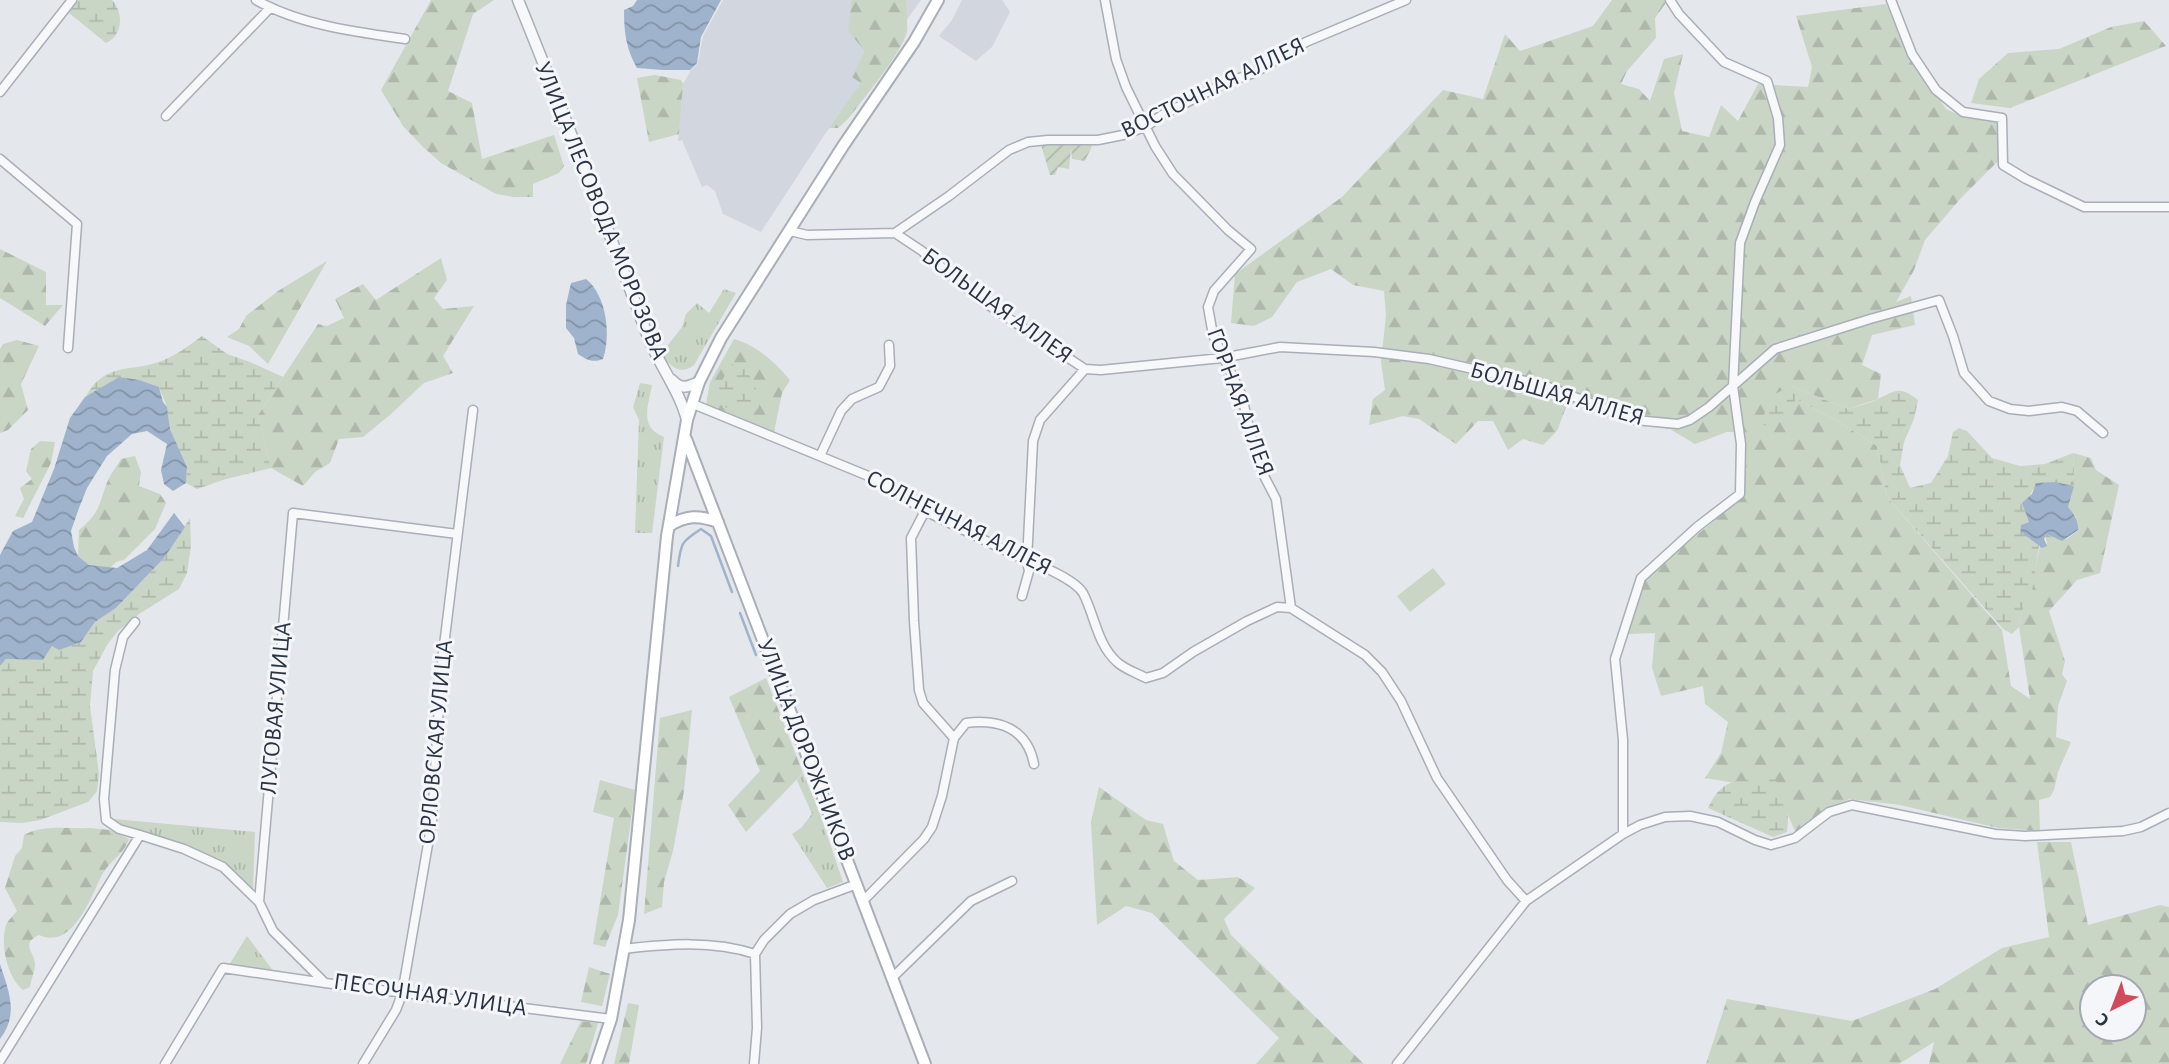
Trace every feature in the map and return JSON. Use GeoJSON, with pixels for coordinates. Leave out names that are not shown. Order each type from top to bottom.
{"type":"FeatureCollection","features":[{"type":"Feature","properties":{"kind":"main road"},"geometry":{"type":"LineString","coordinates":[[596,1064],[611,1019],[624,949],[669,526],[687,420],[699,382],[721,338],[843,146],[914,42],[937,0]]}},
{"type":"Feature","properties":{"kind":"main road","name":"УЛИЦА ДОРОЖНИКОВ"},"geometry":{"type":"LineString","coordinates":[[685,436],[925,1064]]}},
{"type":"Feature","properties":{"kind":"main road"},"geometry":{"type":"LineString","coordinates":[[669,526],[692,516],[718,522]]}},
{"type":"Feature","properties":{"kind":"street"},"geometry":{"type":"LineString","coordinates":[[0,92],[72,0]]}},
{"type":"Feature","properties":{"kind":"street"},"geometry":{"type":"LineString","coordinates":[[256,0],[270,8],[343,31],[405,39]]}},
{"type":"Feature","properties":{"kind":"street","name":"УЛИЦА ЛЕСОВОДА МОРОЗОВА"},"geometry":{"type":"LineString","coordinates":[[518,0],[654,353],[684,407],[687,420]]}},
{"type":"Feature","properties":{"kind":"street","name":"ГОРНАЯ АЛЛЕЯ"},"geometry":{"type":"LineString","coordinates":[[1105,0],[1116,59],[1126,87],[1156,146],[1173,174],[1228,230],[1251,249],[1214,291],[1208,307],[1213,335],[1242,396],[1263,474],[1276,499],[1291,608]]}},
{"type":"Feature","properties":{"kind":"street","name":"ВОСТОЧНАЯ АЛЛЕЯ"},"geometry":{"type":"LineString","coordinates":[[895,233],[1009,150],[1028,142],[1098,140],[1147,126],[1162,115],[1225,83],[1254,73],[1306,42],[1406,0]]}},
{"type":"Feature","properties":{"kind":"street"},"geometry":{"type":"LineString","coordinates":[[1623,834],[1623,740],[1615,659],[1641,578],[1697,527],[1740,494],[1741,444],[1733,386],[1740,243],[1780,145],[1778,118],[1767,81],[1724,62],[1679,14],[1670,0]]}},
{"type":"Feature","properties":{"kind":"street"},"geometry":{"type":"LineString","coordinates":[[1891,0],[1912,54],[1936,90],[1963,112],[2002,118],[2003,166],[2084,207],[2169,206]]}},
{"type":"Feature","properties":{"kind":"street"},"geometry":{"type":"LineString","coordinates":[[166,116],[270,8]]}},
{"type":"Feature","properties":{"kind":"street"},"geometry":{"type":"LineString","coordinates":[[0,159],[77,224],[68,348]]}},
{"type":"Feature","properties":{"kind":"street"},"geometry":{"type":"LineString","coordinates":[[790,231],[807,235],[895,233]]}},
{"type":"Feature","properties":{"kind":"street","name":"БОЛЬШАЯ АЛЛЕЯ"},"geometry":{"type":"LineString","coordinates":[[895,233],[922,251],[981,300],[1085,369],[1101,370],[1222,358],[1280,347],[1374,352],[1429,359],[1542,385],[1635,420],[1678,424],[1690,420],[1764,357],[1786,344],[1939,300],[1964,373],[1989,401],[2010,409],[2029,411],[2062,407],[2077,411],[2103,433]]}},
{"type":"Feature","properties":{"kind":"street"},"geometry":{"type":"LineString","coordinates":[[820,456],[841,411],[852,399],[879,387],[890,366],[889,345]]}},
{"type":"Feature","properties":{"kind":"street"},"geometry":{"type":"LineString","coordinates":[[1022,596],[1029,571],[1027,561],[1033,441],[1040,420],[1085,369]]}},
{"type":"Feature","properties":{"kind":"street"},"geometry":{"type":"LineString","coordinates":[[668,375],[677,385],[686,387],[699,382]]}},
{"type":"Feature","properties":{"kind":"street","name":"СОЛНЕЧНАЯ АЛЛЕЯ"},"geometry":{"type":"LineString","coordinates":[[692,404],[878,480],[925,511],[1027,561],[1042,565],[1082,591],[1101,639],[1117,663],[1146,678],[1163,673],[1247,621],[1277,607],[1291,608]]}},
{"type":"Feature","properties":{"kind":"street","name":"ОРЛОВСКАЯ УЛИЦА"},"geometry":{"type":"LineString","coordinates":[[363,1064],[396,1010],[402,994],[432,821],[441,670],[473,410]]}},
{"type":"Feature","properties":{"kind":"street"},"geometry":{"type":"LineString","coordinates":[[925,511],[911,538],[919,690],[923,703],[954,738]]}},
{"type":"Feature","properties":{"kind":"street","name":"ЛУГОВАЯ УЛИЦА"},"geometry":{"type":"LineString","coordinates":[[258,902],[293,513],[457,534]]}},
{"type":"Feature","properties":{"kind":"street"},"geometry":{"type":"LineString","coordinates":[[1291,608],[1366,655],[1382,672],[1401,701],[1437,778],[1507,880],[1526,901]]}},
{"type":"Feature","properties":{"kind":"street","name":"ПЕСОЧНАЯ УЛИЦА"},"geometry":{"type":"LineString","coordinates":[[135,622],[123,637],[116,670],[104,799],[106,820],[119,829],[184,849],[223,867],[258,902],[273,931],[325,983],[611,1019]]}},
{"type":"Feature","properties":{"kind":"street"},"geometry":{"type":"LineString","coordinates":[[863,901],[924,839],[932,827],[942,796],[954,738],[966,723],[986,721],[1006,725],[1026,742],[1034,764]]}},
{"type":"Feature","properties":{"kind":"street"},"geometry":{"type":"LineString","coordinates":[[1397,1064],[1526,901],[1640,825],[1665,817],[1690,816],[1718,822],[1771,845],[1795,838],[1829,812],[1852,805],[1995,834],[2025,836],[2123,831],[2141,827],[2169,813]]}},
{"type":"Feature","properties":{"kind":"street"},"geometry":{"type":"LineString","coordinates":[[0,1061],[140,835]]}},
{"type":"Feature","properties":{"kind":"street"},"geometry":{"type":"LineString","coordinates":[[892,978],[971,901],[1012,881]]}},
{"type":"Feature","properties":{"kind":"street"},"geometry":{"type":"LineString","coordinates":[[754,1064],[757,1028],[755,954],[764,940],[790,914],[814,900],[857,884]]}},
{"type":"Feature","properties":{"kind":"street"},"geometry":{"type":"LineString","coordinates":[[624,949],[720,946],[755,954]]}},
{"type":"Feature","properties":{"kind":"street"},"geometry":{"type":"LineString","coordinates":[[165,1064],[223,968],[325,983]]}},
{"type":"Feature","properties":{"kind":"shaded area"},"geometry":{"type":"Polygon","coordinates":[[[723,0],[921,0],[825,134],[761,232],[723,214],[715,191],[707,185],[702,187],[682,140],[678,141],[683,84],[698,63],[703,36],[723,0]]]}},
{"type":"Feature","properties":{"kind":"shaded area"},"geometry":{"type":"Polygon","coordinates":[[[962,0],[1002,0],[1010,12],[992,47],[976,61],[939,36],[952,20],[962,0]]]}},
{"type":"Feature","properties":{"kind":"green space"},"geometry":{"type":"Polygon","coordinates":[[[77,0],[112,0],[119,11],[120,23],[112,39],[106,43],[69,13],[77,0]]]}},
{"type":"Feature","properties":{"kind":"green space"},"geometry":{"type":"Polygon","coordinates":[[[431,0],[494,0],[473,14],[448,91],[472,103],[482,159],[554,135],[564,166],[559,173],[533,184],[533,197],[496,194],[441,163],[403,126],[381,90],[431,0]]]}},
{"type":"Feature","properties":{"kind":"green space"},"geometry":{"type":"Polygon","coordinates":[[[852,0],[906,0],[907,32],[890,64],[848,119],[838,128],[829,128],[861,83],[852,77],[865,51],[848,31],[852,0]]]}},
{"type":"Feature","properties":{"kind":"green space"},"geometry":{"type":"Polygon","coordinates":[[[1612,0],[1668,0],[1655,18],[1656,38],[1627,71],[1621,84],[1639,89],[1650,101],[1664,59],[1683,54],[1674,93],[1682,131],[1709,137],[1721,105],[1738,121],[1758,84],[1808,87],[1812,67],[1796,16],[1886,4],[1909,55],[1946,109],[1963,117],[1999,122],[1998,161],[1925,240],[1914,270],[1896,302],[1911,296],[1915,325],[1872,335],[1862,365],[1881,374],[1878,399],[1848,409],[1791,386],[1796,399],[1877,446],[1887,497],[2002,630],[2011,686],[2030,699],[2019,627],[2031,590],[2040,546],[2042,548],[2047,543],[2046,534],[2067,539],[2078,530],[2076,517],[2068,507],[2069,486],[2074,476],[2073,453],[2091,458],[2096,470],[2119,485],[2100,573],[2077,580],[2049,611],[2065,661],[2062,674],[2067,681],[2058,706],[2056,737],[2071,742],[2058,772],[2054,790],[2050,797],[2039,800],[2040,831],[1998,828],[1900,805],[1850,799],[1824,809],[1796,833],[1771,777],[1735,783],[1705,778],[1721,753],[1728,722],[1705,704],[1703,686],[1661,696],[1652,668],[1655,633],[1628,634],[1646,577],[1744,496],[1743,432],[1727,432],[1695,444],[1670,429],[1605,417],[1568,402],[1557,431],[1543,445],[1523,439],[1508,450],[1493,421],[1478,421],[1456,444],[1419,419],[1403,416],[1369,425],[1373,399],[1385,390],[1381,362],[1386,315],[1384,291],[1353,285],[1331,269],[1297,282],[1272,317],[1254,326],[1231,323],[1235,274],[1342,197],[1443,90],[1483,99],[1505,34],[1520,51],[1593,26],[1612,0]]]}},
{"type":"Feature","properties":{"kind":"green space"},"geometry":{"type":"Polygon","coordinates":[[[2144,21],[2166,46],[2010,108],[1971,103],[1979,79],[2008,53],[2059,49],[2111,27],[2144,21]]]}},
{"type":"Feature","properties":{"kind":"green space"},"geometry":{"type":"Polygon","coordinates":[[[655,75],[681,80],[683,84],[679,134],[649,142],[637,78],[655,75]]]}},
{"type":"Feature","properties":{"kind":"green space"},"geometry":{"type":"Polygon","coordinates":[[[1071,142],[1093,144],[1085,161],[1072,159],[1071,148],[1069,169],[1058,167],[1055,175],[1050,175],[1041,145],[1071,142]]]}},
{"type":"Feature","properties":{"kind":"green space"},"geometry":{"type":"Polygon","coordinates":[[[0,249],[46,272],[46,305],[63,305],[45,326],[0,298],[0,249]]]}},
{"type":"Feature","properties":{"kind":"green space"},"geometry":{"type":"Polygon","coordinates":[[[441,258],[447,280],[434,298],[443,309],[474,306],[443,356],[453,373],[424,383],[363,437],[339,439],[330,463],[315,472],[303,486],[271,468],[258,415],[318,324],[327,326],[344,318],[335,299],[363,284],[376,300],[441,258]]]}},
{"type":"Feature","properties":{"kind":"green space"},"geometry":{"type":"Polygon","coordinates":[[[327,261],[268,364],[249,346],[227,337],[239,329],[246,316],[278,291],[327,261]]]}},
{"type":"Feature","properties":{"kind":"green space"},"geometry":{"type":"Polygon","coordinates":[[[724,289],[736,293],[694,365],[684,370],[672,366],[661,354],[682,327],[686,314],[697,303],[709,313],[724,289]]]}},
{"type":"Feature","properties":{"kind":"green space"},"geometry":{"type":"Polygon","coordinates":[[[202,336],[227,354],[283,377],[258,415],[271,468],[197,489],[186,483],[187,467],[170,429],[167,407],[159,387],[86,396],[102,377],[111,372],[164,360],[202,336]]]}},
{"type":"Feature","properties":{"kind":"green space"},"geometry":{"type":"Polygon","coordinates":[[[734,339],[765,355],[790,380],[782,393],[774,432],[706,405],[710,382],[734,339]]]}},
{"type":"Feature","properties":{"kind":"green space"},"geometry":{"type":"Polygon","coordinates":[[[17,340],[39,346],[21,384],[28,410],[8,430],[0,433],[0,349],[3,344],[17,340]]]}},
{"type":"Feature","properties":{"kind":"green space"},"geometry":{"type":"Polygon","coordinates":[[[732,364],[743,366],[755,384],[759,407],[751,417],[735,414],[713,395],[732,364]]]}},
{"type":"Feature","properties":{"kind":"green space"},"geometry":{"type":"Polygon","coordinates":[[[640,383],[652,385],[647,408],[648,422],[656,433],[664,437],[652,533],[635,533],[639,420],[633,407],[640,383]]]}},
{"type":"Feature","properties":{"kind":"green space"},"geometry":{"type":"Polygon","coordinates":[[[1791,386],[1848,409],[1897,391],[1906,392],[1918,400],[1914,419],[1904,442],[1900,465],[1910,488],[1931,483],[1948,456],[1953,432],[1959,428],[1967,431],[1992,458],[2020,466],[2045,464],[2073,453],[2074,476],[2069,486],[2058,483],[2040,485],[2030,497],[2029,522],[2024,524],[2021,531],[2039,546],[2032,591],[2022,611],[2019,627],[2012,634],[2003,629],[1887,497],[1877,446],[1796,399],[1783,419],[1768,427],[1760,423],[1773,395],[1791,386]]]}},
{"type":"Feature","properties":{"kind":"green space"},"geometry":{"type":"Polygon","coordinates":[[[40,441],[55,442],[51,463],[23,518],[15,516],[24,499],[20,488],[32,479],[26,471],[31,449],[40,441]]]}},
{"type":"Feature","properties":{"kind":"green space"},"geometry":{"type":"Polygon","coordinates":[[[135,456],[141,472],[139,486],[160,494],[166,503],[155,529],[124,560],[116,562],[110,568],[89,565],[78,556],[79,530],[99,506],[109,478],[121,459],[135,456]]]}},
{"type":"Feature","properties":{"kind":"green space"},"geometry":{"type":"Polygon","coordinates":[[[190,518],[191,546],[187,573],[179,589],[118,631],[93,671],[90,706],[99,774],[97,791],[88,802],[40,820],[0,822],[0,666],[6,659],[43,660],[52,646],[81,642],[95,622],[116,608],[164,558],[190,518]]]}},
{"type":"Feature","properties":{"kind":"green space"},"geometry":{"type":"Polygon","coordinates":[[[1433,568],[1446,584],[1410,612],[1397,596],[1433,568]]]}},
{"type":"Feature","properties":{"kind":"green space"},"geometry":{"type":"Polygon","coordinates":[[[766,678],[803,773],[746,832],[728,805],[760,771],[729,697],[766,678]]]}},
{"type":"Feature","properties":{"kind":"green space"},"geometry":{"type":"Polygon","coordinates":[[[692,710],[684,791],[673,851],[664,882],[662,907],[644,914],[660,718],[692,710]]]}},
{"type":"Feature","properties":{"kind":"green space"},"geometry":{"type":"Polygon","coordinates":[[[803,773],[843,882],[827,888],[792,834],[801,828],[812,814],[797,780],[803,773]]]}},
{"type":"Feature","properties":{"kind":"green space"},"geometry":{"type":"Polygon","coordinates":[[[1773,776],[1786,803],[1787,832],[1773,837],[1708,808],[1714,797],[1728,784],[1773,776]]]}},
{"type":"Feature","properties":{"kind":"green space"},"geometry":{"type":"Polygon","coordinates":[[[600,780],[635,790],[618,915],[605,947],[593,944],[614,818],[593,812],[600,780]]]}},
{"type":"Feature","properties":{"kind":"green space"},"geometry":{"type":"Polygon","coordinates":[[[1099,787],[1146,820],[1163,824],[1174,861],[1198,880],[1238,877],[1255,888],[1224,919],[1231,935],[1364,1064],[1256,1064],[1279,1038],[1152,913],[1126,906],[1097,925],[1091,822],[1099,787]]]}},
{"type":"Feature","properties":{"kind":"green space"},"geometry":{"type":"Polygon","coordinates":[[[114,819],[255,832],[253,890],[224,863],[185,845],[120,825],[114,819]]]}},
{"type":"Feature","properties":{"kind":"green space"},"geometry":{"type":"Polygon","coordinates":[[[48,828],[110,830],[129,839],[124,849],[103,873],[86,907],[71,928],[62,935],[51,938],[39,935],[30,942],[29,948],[35,966],[30,987],[23,990],[9,969],[4,942],[6,925],[17,911],[5,888],[15,856],[22,848],[24,835],[31,832],[48,828]]]}},
{"type":"Feature","properties":{"kind":"green space"},"geometry":{"type":"Polygon","coordinates":[[[2037,842],[2071,842],[2088,925],[2160,905],[2169,907],[2169,1064],[1929,1064],[1934,1042],[1899,1064],[1706,1064],[1727,999],[1852,1021],[1935,989],[2002,948],[2049,937],[2037,842]]]}},
{"type":"Feature","properties":{"kind":"green space"},"geometry":{"type":"Polygon","coordinates":[[[247,936],[274,972],[229,965],[247,936]]]}},
{"type":"Feature","properties":{"kind":"green space"},"geometry":{"type":"Polygon","coordinates":[[[589,967],[610,974],[602,1006],[581,1002],[589,967]]]}},
{"type":"Feature","properties":{"kind":"green space"},"geometry":{"type":"Polygon","coordinates":[[[628,1003],[639,1005],[629,1064],[614,1064],[628,1003]]]}},
{"type":"Feature","properties":{"kind":"green space"},"geometry":{"type":"Polygon","coordinates":[[[581,1021],[598,1023],[586,1064],[560,1064],[581,1021]]]}},
{"type":"Feature","properties":{"kind":"water"},"geometry":{"type":"Polygon","coordinates":[[[637,0],[721,0],[701,37],[697,63],[690,70],[637,68],[626,40],[624,10],[633,6],[637,0]]]}},
{"type":"Feature","properties":{"kind":"water"},"geometry":{"type":"Polygon","coordinates":[[[586,279],[599,295],[607,328],[603,359],[596,361],[578,354],[574,338],[566,328],[566,305],[571,283],[586,279]]]}},
{"type":"Feature","properties":{"kind":"water"},"geometry":{"type":"Polygon","coordinates":[[[119,377],[159,387],[167,407],[170,429],[187,467],[186,483],[173,491],[164,484],[161,470],[167,444],[147,431],[132,434],[107,456],[87,488],[71,531],[74,547],[78,556],[89,565],[117,568],[147,550],[174,513],[185,527],[164,558],[116,608],[95,622],[81,642],[59,650],[52,646],[43,660],[6,659],[0,666],[0,555],[13,531],[32,522],[54,469],[70,418],[85,397],[119,377]]]}},
{"type":"Feature","properties":{"kind":"water"},"geometry":{"type":"Polygon","coordinates":[[[2055,482],[2074,486],[2068,507],[2076,518],[2078,530],[2062,541],[2046,534],[2044,539],[2047,546],[2042,548],[2021,532],[2021,525],[2029,522],[2022,503],[2032,494],[2036,483],[2055,482]]]}},
{"type":"Feature","properties":{"kind":"water"},"geometry":{"type":"Polygon","coordinates":[[[0,964],[9,993],[11,1012],[6,1030],[0,1039],[0,964]]]}},
{"type":"Feature","properties":{"kind":"waterway"},"geometry":{"type":"LineString","coordinates":[[678,566],[683,544],[701,529],[711,536],[732,592]]}},
{"type":"Feature","properties":{"kind":"waterway"},"geometry":{"type":"LineString","coordinates":[[740,613],[756,655]]}}]}
